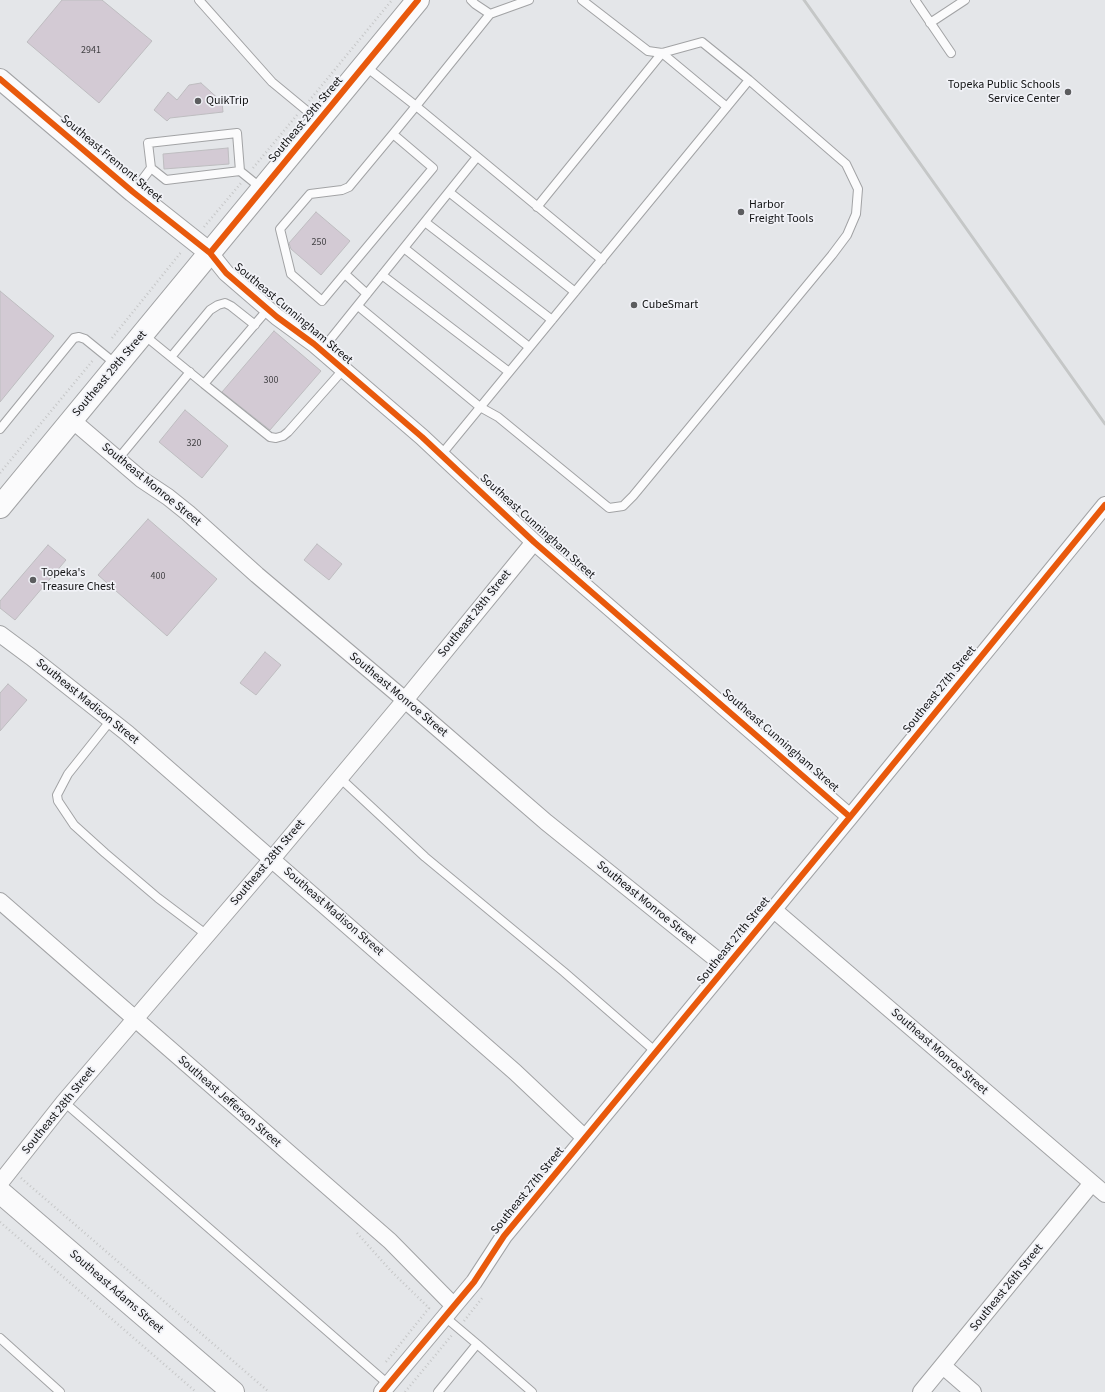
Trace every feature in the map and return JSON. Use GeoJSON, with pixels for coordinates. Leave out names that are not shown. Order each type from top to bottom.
{"type":"FeatureCollection","features":[{"type":"Feature","properties":{"kind":"main road","name":"Southeast 29th Street"},"geometry":{"type":"LineString","coordinates":[[0,507],[418,0]]}},
{"type":"Feature","properties":{"kind":"main road","name":"Southeast Adams Street"},"geometry":{"type":"LineString","coordinates":[[0,1192],[233,1392]]}},
{"type":"Feature","properties":{"kind":"street","name":"Southeast Fremont Street"},"geometry":{"type":"LineString","coordinates":[[0,79],[132,192],[210,253]]}},
{"type":"Feature","properties":{"kind":"street","name":"Southeast Cunningham Street"},"geometry":{"type":"LineString","coordinates":[[210,253],[226,273],[268,309],[321,350],[442,455],[534,542],[850,817]]}},
{"type":"Feature","properties":{"kind":"street","name":"Southeast Monroe Street"},"geometry":{"type":"LineString","coordinates":[[72,420],[141,479],[168,497],[188,513],[257,575],[546,822],[726,967]]}},
{"type":"Feature","properties":{"kind":"street","name":"Southeast 27th Street"},"geometry":{"type":"LineString","coordinates":[[385,1388],[474,1282],[504,1236],[774,910],[1105,505]]}},
{"type":"Feature","properties":{"kind":"street","name":"Southeast 28th Street"},"geometry":{"type":"LineString","coordinates":[[0,1183],[64,1102],[272,860],[534,542]]}},
{"type":"Feature","properties":{"kind":"street","name":"Southeast Madison Street"},"geometry":{"type":"LineString","coordinates":[[0,634],[111,720],[515,1072],[585,1138]]}},
{"type":"Feature","properties":{"kind":"street","name":"Southeast Jefferson Street"},"geometry":{"type":"LineString","coordinates":[[0,901],[390,1241],[450,1312]]}},
{"type":"Feature","properties":{"kind":"street","name":"Southeast Monroe Street"},"geometry":{"type":"LineString","coordinates":[[774,910],[1105,1194]]}},
{"type":"Feature","properties":{"kind":"street","name":"Southeast 26th Street"},"geometry":{"type":"LineString","coordinates":[[922,1392],[1092,1183]]}},
{"type":"Feature","properties":{"kind":"street"},"geometry":{"type":"LineString","coordinates":[[943,1366],[973,1392]]}},
{"type":"Feature","properties":{"kind":"lane"},"geometry":{"type":"LineString","coordinates":[[200,0],[272,82],[319,120]]}},
{"type":"Feature","properties":{"kind":"lane"},"geometry":{"type":"LineString","coordinates":[[471,0],[490,14]]}},
{"type":"Feature","properties":{"kind":"lane"},"geometry":{"type":"LineString","coordinates":[[394,134],[433,168],[322,301],[291,274],[280,229],[310,194],[342,190],[349,187],[394,134],[490,14],[529,0]]}},
{"type":"Feature","properties":{"kind":"lane"},"geometry":{"type":"LineString","coordinates":[[358,306],[480,407],[498,417],[609,508],[623,506],[638,490],[847,235],[856,214],[858,189],[846,164],[749,80],[702,42],[662,53],[648,51],[582,0]]}},
{"type":"Feature","properties":{"kind":"lane"},"geometry":{"type":"LineString","coordinates":[[914,0],[951,53]]}},
{"type":"Feature","properties":{"kind":"lane"},"geometry":{"type":"LineString","coordinates":[[930,23],[965,0]]}},
{"type":"Feature","properties":{"kind":"lane"},"geometry":{"type":"LineString","coordinates":[[662,53],[727,107]]}},
{"type":"Feature","properties":{"kind":"lane"},"geometry":{"type":"LineString","coordinates":[[537,207],[662,53]]}},
{"type":"Feature","properties":{"kind":"lane"},"geometry":{"type":"LineString","coordinates":[[364,66],[416,106],[602,260]]}},
{"type":"Feature","properties":{"kind":"lane"},"geometry":{"type":"LineString","coordinates":[[442,455],[749,80]]}},
{"type":"Feature","properties":{"kind":"lane"},"geometry":{"type":"LineString","coordinates":[[240,171],[166,180],[151,168],[148,143],[237,133],[240,171],[262,190]]}},
{"type":"Feature","properties":{"kind":"lane"},"geometry":{"type":"LineString","coordinates":[[321,350],[477,158]]}},
{"type":"Feature","properties":{"kind":"lane"},"geometry":{"type":"LineString","coordinates":[[132,192],[151,168]]}},
{"type":"Feature","properties":{"kind":"lane"},"geometry":{"type":"LineString","coordinates":[[449,192],[575,292]]}},
{"type":"Feature","properties":{"kind":"lane"},"geometry":{"type":"LineString","coordinates":[[425,222],[552,320]]}},
{"type":"Feature","properties":{"kind":"lane"},"geometry":{"type":"LineString","coordinates":[[404,248],[529,347]]}},
{"type":"Feature","properties":{"kind":"lane"},"geometry":{"type":"LineString","coordinates":[[345,274],[367,294]]}},
{"type":"Feature","properties":{"kind":"lane"},"geometry":{"type":"LineString","coordinates":[[382,275],[509,372]]}},
{"type":"Feature","properties":{"kind":"lane"},"geometry":{"type":"LineString","coordinates":[[171,357],[210,310],[218,305],[225,303],[231,306],[255,325]]}},
{"type":"Feature","properties":{"kind":"lane"},"geometry":{"type":"LineString","coordinates":[[204,384],[268,309]]}},
{"type":"Feature","properties":{"kind":"lane"},"geometry":{"type":"LineString","coordinates":[[143,334],[270,436],[276,438],[283,436],[288,432],[343,370]]}},
{"type":"Feature","properties":{"kind":"lane"},"geometry":{"type":"LineString","coordinates":[[0,429],[74,338],[78,336],[85,339],[117,365]]}},
{"type":"Feature","properties":{"kind":"lane"},"geometry":{"type":"LineString","coordinates":[[118,459],[190,372]]}},
{"type":"Feature","properties":{"kind":"lane"},"geometry":{"type":"LineString","coordinates":[[111,720],[68,774],[57,795],[58,801],[74,825],[104,853],[158,898],[207,935]]}},
{"type":"Feature","properties":{"kind":"lane"},"geometry":{"type":"LineString","coordinates":[[340,778],[425,857],[564,972],[656,1052]]}},
{"type":"Feature","properties":{"kind":"lane"},"geometry":{"type":"LineString","coordinates":[[64,1102],[385,1388]]}},
{"type":"Feature","properties":{"kind":"lane"},"geometry":{"type":"LineString","coordinates":[[450,1312],[458,1328],[532,1392]]}},
{"type":"Feature","properties":{"kind":"lane"},"geometry":{"type":"LineString","coordinates":[[0,1338],[60,1392]]}},
{"type":"Feature","properties":{"kind":"lane"},"geometry":{"type":"LineString","coordinates":[[438,1392],[477,1344]]}},
{"type":"Feature","properties":{"kind":"path"},"geometry":{"type":"LineString","coordinates":[[0,473],[94,359]]}},
{"type":"Feature","properties":{"kind":"path"},"geometry":{"type":"LineString","coordinates":[[11,1170],[269,1392]]}},
{"type":"Feature","properties":{"kind":"path"},"geometry":{"type":"LineString","coordinates":[[0,1222],[196,1392]]}},
{"type":"Feature","properties":{"kind":"path"},"geometry":{"type":"LineString","coordinates":[[353,1229],[391,1271],[429,1308],[384,1364]]}},
{"type":"Feature","properties":{"kind":"path"},"geometry":{"type":"LineString","coordinates":[[405,1392],[483,1296]]}},
{"type":"Feature","properties":{"kind":"building"},"geometry":{"type":"Polygon","coordinates":[[[62,0],[102,0],[152,41],[99,103],[27,42],[62,0]]]}},
{"type":"Feature","properties":{"kind":"building","name":"QuikTrip"},"geometry":{"type":"Polygon","coordinates":[[[201,83],[222,102],[223,112],[170,118],[167,121],[154,110],[168,92],[177,100],[189,85],[201,83]]]}},
{"type":"Feature","properties":{"kind":"building"},"geometry":{"type":"Polygon","coordinates":[[[228,148],[229,164],[164,169],[163,154],[228,148]]]}},
{"type":"Feature","properties":{"kind":"building"},"geometry":{"type":"Polygon","coordinates":[[[316,212],[350,241],[321,275],[291,249],[289,243],[316,212]]]}},
{"type":"Feature","properties":{"kind":"building"},"geometry":{"type":"Polygon","coordinates":[[[0,291],[54,336],[0,402],[0,291]]]}},
{"type":"Feature","properties":{"kind":"building"},"geometry":{"type":"Polygon","coordinates":[[[274,331],[321,371],[270,430],[222,392],[274,331]]]}},
{"type":"Feature","properties":{"kind":"building"},"geometry":{"type":"Polygon","coordinates":[[[185,410],[228,446],[202,478],[159,442],[185,410]]]}},
{"type":"Feature","properties":{"kind":"building"},"geometry":{"type":"Polygon","coordinates":[[[148,519],[217,579],[167,636],[98,575],[148,519]]]}},
{"type":"Feature","properties":{"kind":"building"},"geometry":{"type":"Polygon","coordinates":[[[317,544],[342,564],[329,580],[304,560],[317,544]]]}},
{"type":"Feature","properties":{"kind":"building","name":"Topeka's Treasure Chest"},"geometry":{"type":"Polygon","coordinates":[[[48,545],[66,560],[15,620],[0,608],[0,601],[48,545]]]}},
{"type":"Feature","properties":{"kind":"building"},"geometry":{"type":"Polygon","coordinates":[[[265,652],[281,665],[256,695],[240,683],[265,652]]]}},
{"type":"Feature","properties":{"kind":"building"},"geometry":{"type":"Polygon","coordinates":[[[8,684],[27,700],[0,731],[0,693],[8,684]]]}},
{"type":"Feature","properties":{"kind":"railway"},"geometry":{"type":"LineString","coordinates":[[804,0],[1105,424]]}},
{"type":"Feature","properties":{"kind":"cycle path"},"geometry":{"type":"LineString","coordinates":[[210,253],[418,0]]}},
{"type":"Feature","properties":{"kind":"cycle path"},"geometry":{"type":"LineString","coordinates":[[0,79],[133,192],[210,253],[226,273],[277,317],[314,344],[422,437],[534,542],[850,817]]}},
{"type":"Feature","properties":{"kind":"cycle path"},"geometry":{"type":"LineString","coordinates":[[382,1392],[474,1282],[504,1236],[1105,505]]}},
{"type":"Feature","properties":{"kind":"place","name":"Topeka Public Schools Service Center"},"geometry":{"type":"Point","coordinates":[1068,92]}},
{"type":"Feature","properties":{"kind":"place","name":"QuikTrip"},"geometry":{"type":"Point","coordinates":[198,101]}},
{"type":"Feature","properties":{"kind":"place","name":"Harbor Freight Tools"},"geometry":{"type":"Point","coordinates":[741,212]}},
{"type":"Feature","properties":{"kind":"place","name":"CubeSmart"},"geometry":{"type":"Point","coordinates":[634,305]}},
{"type":"Feature","properties":{"kind":"place","name":"Topeka's Treasure Chest"},"geometry":{"type":"Point","coordinates":[33,580]}}]}
